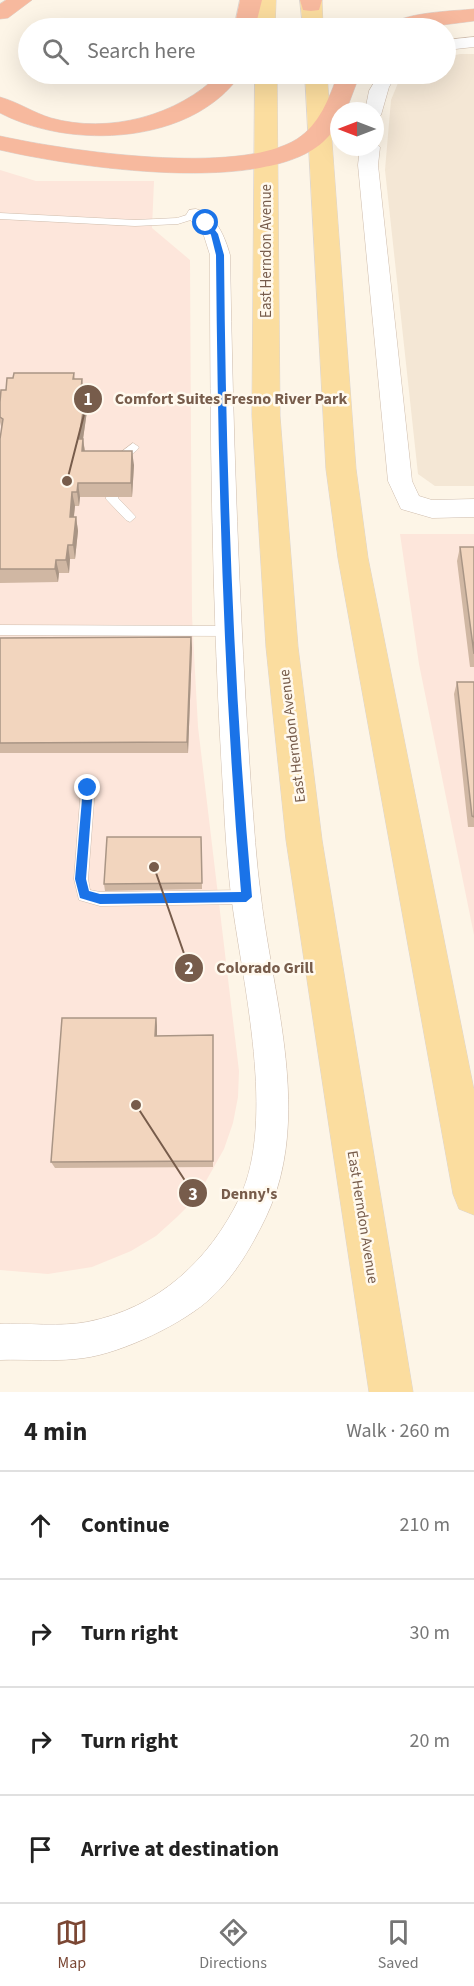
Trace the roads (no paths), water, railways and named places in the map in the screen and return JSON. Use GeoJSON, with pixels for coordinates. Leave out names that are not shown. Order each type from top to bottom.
{"type":"FeatureCollection","features":[{"type":"Feature","properties":{"kind":"highway"},"geometry":{"type":"LineString","coordinates":[[0,13],[21,0]]}},
{"type":"Feature","properties":{"kind":"highway"},"geometry":{"type":"LineString","coordinates":[[247,18],[251,0]]}},
{"type":"Feature","properties":{"kind":"highway"},"geometry":{"type":"LineString","coordinates":[[448,18],[474,15]]}},
{"type":"Feature","properties":{"kind":"highway"},"geometry":{"type":"LineString","coordinates":[[0,104],[32,120],[60,127],[86,130],[123,128],[182,111],[219,84]]}},
{"type":"Feature","properties":{"kind":"highway"},"geometry":{"type":"LineString","coordinates":[[0,143],[51,154],[115,162],[244,164],[267,159],[308,142],[336,111],[345,84]]}},
{"type":"Feature","properties":{"kind":"main road"},"geometry":{"type":"LineString","coordinates":[[265,0],[265,18]]}},
{"type":"Feature","properties":{"kind":"main road"},"geometry":{"type":"LineString","coordinates":[[311,2],[312,18]]}},
{"type":"Feature","properties":{"kind":"main road","name":"East Herndon Avenue"},"geometry":{"type":"LineString","coordinates":[[266,84],[266,416],[282,647],[304,840],[390,1392]]}},
{"type":"Feature","properties":{"kind":"main road"},"geometry":{"type":"LineString","coordinates":[[317,84],[341,469],[353,558],[474,1194]]}},
{"type":"Feature","properties":{"kind":"street"},"geometry":{"type":"LineString","coordinates":[[456,44],[474,42]]}},
{"type":"Feature","properties":{"kind":"street"},"geometry":{"type":"LineString","coordinates":[[375,102],[380,84]]}},
{"type":"Feature","properties":{"kind":"street"},"geometry":{"type":"LineString","coordinates":[[369,156],[368,165],[400,481],[410,502],[432,508],[474,508]]}},
{"type":"Feature","properties":{"kind":"street"},"geometry":{"type":"LineString","coordinates":[[0,1342],[86,1340],[168,1308],[200,1285],[228,1250],[254,1205],[268,1166],[273,1109],[267,1040],[246,897],[237,788],[222,478],[220,255],[214,234],[196,215]]}},
{"type":"Feature","properties":{"kind":"lane"},"geometry":{"type":"LineString","coordinates":[[0,216],[135,223],[178,221],[196,215]]}},
{"type":"Feature","properties":{"kind":"lane"},"geometry":{"type":"LineString","coordinates":[[130,517],[112,499],[114,462],[133,447]]}},
{"type":"Feature","properties":{"kind":"lane"},"geometry":{"type":"LineString","coordinates":[[0,630],[230,631]]}},
{"type":"Feature","properties":{"kind":"lane"},"geometry":{"type":"LineString","coordinates":[[88,788],[81,879],[84,895],[100,899],[246,897]]}},
{"type":"Feature","properties":{"kind":"place","name":"Comfort Suites Fresno River Park"},"geometry":{"type":"Point","coordinates":[67,481]}},
{"type":"Feature","properties":{"kind":"place","name":"Colorado Grill"},"geometry":{"type":"Point","coordinates":[154,867]}},
{"type":"Feature","properties":{"kind":"place","name":"Denny's"},"geometry":{"type":"Point","coordinates":[136,1105]}}]}
